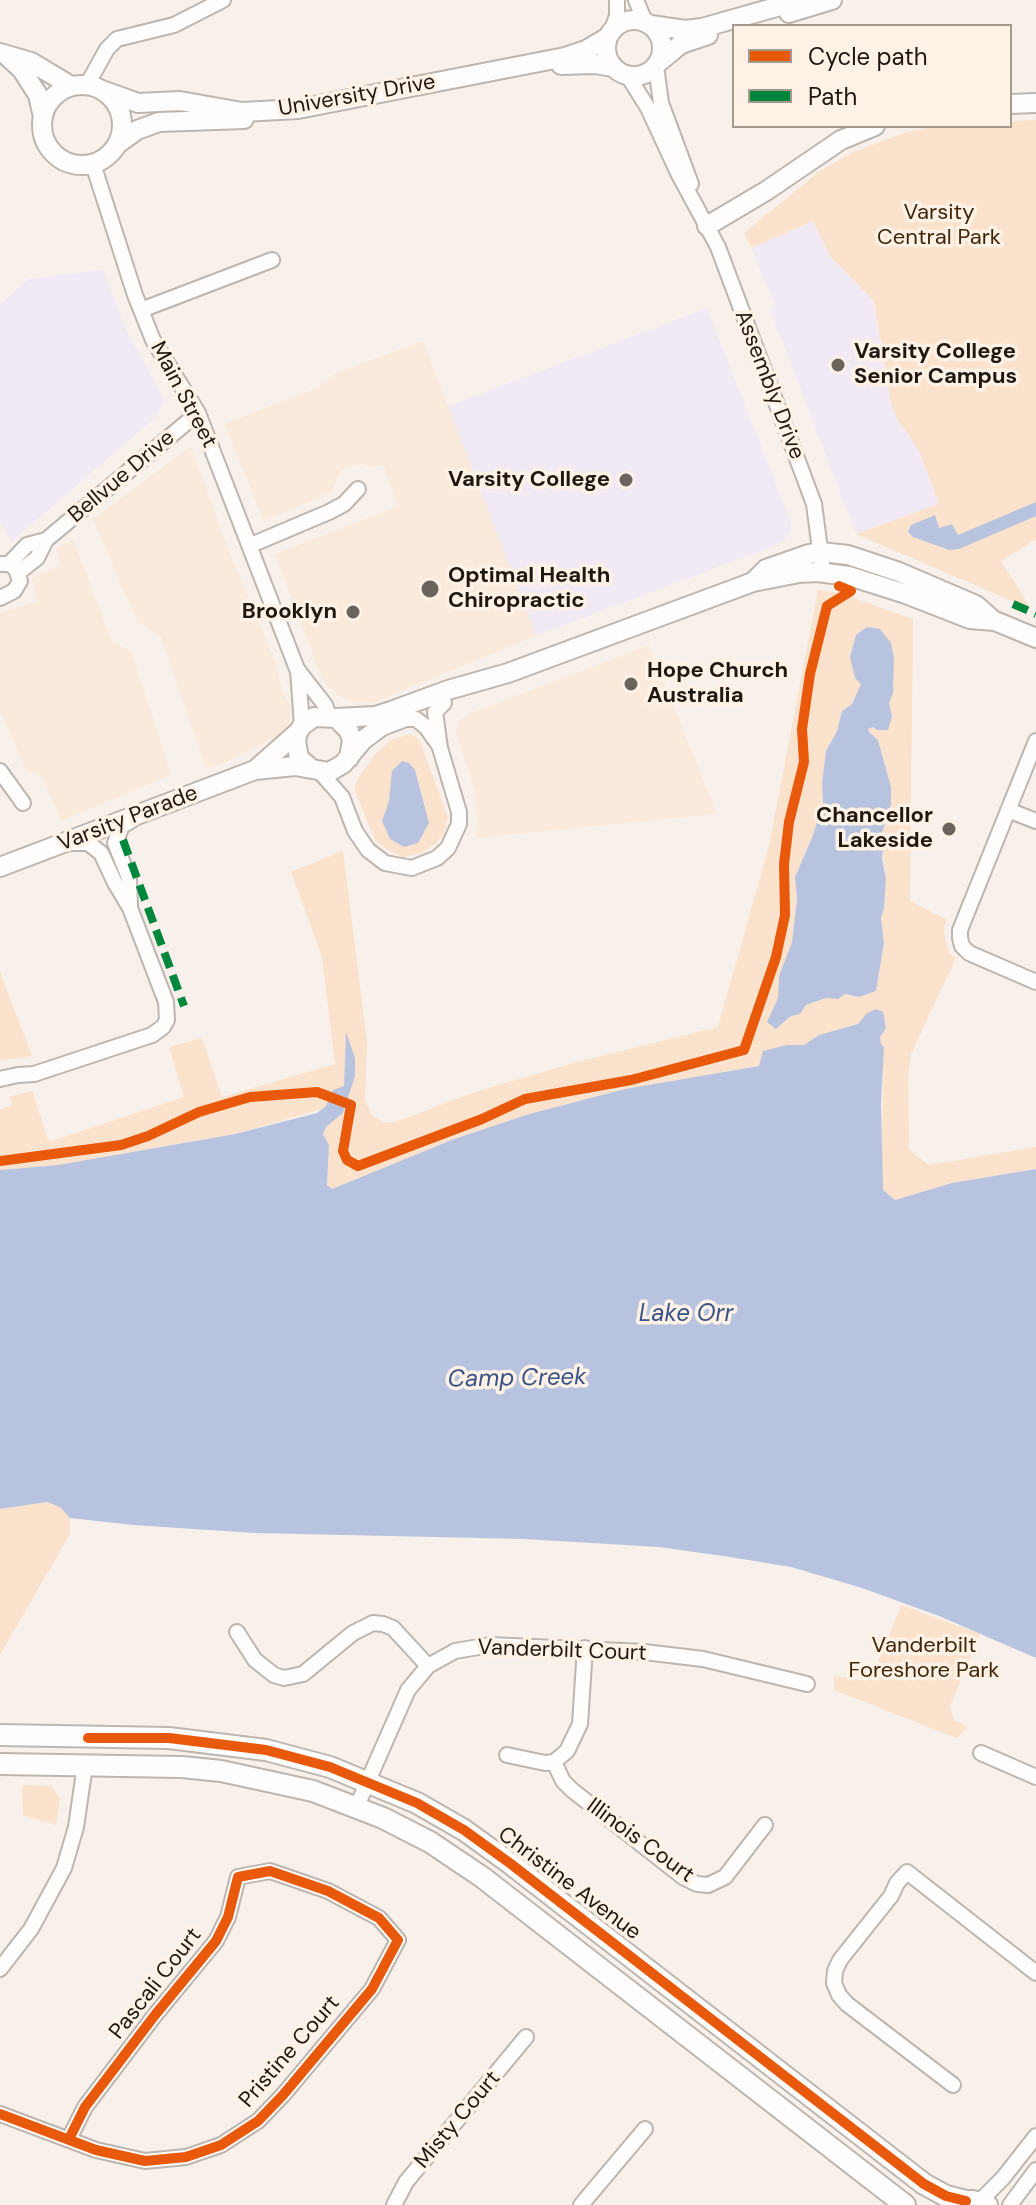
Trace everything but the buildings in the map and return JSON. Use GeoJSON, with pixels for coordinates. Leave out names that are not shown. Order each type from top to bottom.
{"type":"FeatureCollection","features":[{"type":"Feature","properties":{"kind":"main road","name":"Christine Avenue"},"geometry":{"type":"LineString","coordinates":[[0,1735],[169,1738],[253,1748],[305,1759],[368,1781],[441,1816],[490,1848],[924,2184],[946,2196],[972,2203]]}},
{"type":"Feature","properties":{"kind":"main road"},"geometry":{"type":"LineString","coordinates":[[85,1765],[88,1738]]}},
{"type":"Feature","properties":{"kind":"main road"},"geometry":{"type":"LineString","coordinates":[[0,1764],[221,1771],[289,1784],[357,1806],[430,1842],[482,1877],[905,2205]]}},
{"type":"Feature","properties":{"kind":"street"},"geometry":{"type":"LineString","coordinates":[[87,87],[119,107],[123,119],[119,143],[104,160],[80,165],[66,162],[55,155],[46,143],[42,131],[43,117],[52,97],[87,87],[107,49],[117,39],[174,25],[223,0]]}},
{"type":"Feature","properties":{"kind":"street"},"geometry":{"type":"LineString","coordinates":[[617,0],[617,16],[609,34],[606,53],[620,71],[643,75],[681,44],[732,29]]}},
{"type":"Feature","properties":{"kind":"street"},"geometry":{"type":"LineString","coordinates":[[636,0],[648,24],[661,38],[662,54],[657,64]]}},
{"type":"Feature","properties":{"kind":"street"},"geometry":{"type":"LineString","coordinates":[[609,34],[626,21],[685,30],[702,28],[801,0]]}},
{"type":"Feature","properties":{"kind":"street"},"geometry":{"type":"LineString","coordinates":[[748,24],[832,0]]}},
{"type":"Feature","properties":{"kind":"street","name":"University Drive"},"geometry":{"type":"LineString","coordinates":[[3,55],[31,62],[87,87],[138,103],[180,101],[242,112],[298,109],[565,57],[586,50],[609,34]]}},
{"type":"Feature","properties":{"kind":"street","name":"University Drive"},"geometry":{"type":"LineString","coordinates":[[3,55],[22,70],[38,95],[43,117]]}},
{"type":"Feature","properties":{"kind":"street","name":"University Drive"},"geometry":{"type":"LineString","coordinates":[[119,143],[137,130],[159,122],[290,117],[562,65],[595,64],[620,71]]}},
{"type":"Feature","properties":{"kind":"street","name":"Assembly Drive"},"geometry":{"type":"LineString","coordinates":[[657,64],[661,103],[687,171],[695,204]]}},
{"type":"Feature","properties":{"kind":"street","name":"Assembly Drive"},"geometry":{"type":"LineString","coordinates":[[620,71],[648,108],[718,247],[814,504],[823,572]]}},
{"type":"Feature","properties":{"kind":"street"},"geometry":{"type":"LineString","coordinates":[[1012,104],[1036,103]]}},
{"type":"Feature","properties":{"kind":"street"},"geometry":{"type":"LineString","coordinates":[[707,226],[766,191],[841,140],[870,128]]}},
{"type":"Feature","properties":{"kind":"street","name":"Main Street"},"geometry":{"type":"LineString","coordinates":[[93,164],[153,340],[198,413],[297,669]]}},
{"type":"Feature","properties":{"kind":"street"},"geometry":{"type":"LineString","coordinates":[[141,310],[272,260]]}},
{"type":"Feature","properties":{"kind":"street","name":"Bellvue Drive"},"geometry":{"type":"LineString","coordinates":[[0,598],[18,587],[9,567],[27,545],[46,540],[198,413]]}},
{"type":"Feature","properties":{"kind":"street"},"geometry":{"type":"LineString","coordinates":[[251,545],[329,512],[344,504],[358,489]]}},
{"type":"Feature","properties":{"kind":"street"},"geometry":{"type":"LineString","coordinates":[[753,582],[766,569],[821,552],[848,555],[899,572],[976,605],[995,621],[1036,638]]}},
{"type":"Feature","properties":{"kind":"street"},"geometry":{"type":"LineString","coordinates":[[300,729],[314,717],[375,716],[508,673],[753,582],[799,573],[823,572],[875,584],[970,619],[995,621]]}},
{"type":"Feature","properties":{"kind":"street"},"geometry":{"type":"LineString","coordinates":[[297,669],[332,717],[349,731],[352,740],[342,797]]}},
{"type":"Feature","properties":{"kind":"street"},"geometry":{"type":"LineString","coordinates":[[297,669],[300,729],[296,750],[299,758],[342,797],[355,831],[368,850],[385,863],[398,867],[412,868],[425,864],[448,848],[459,824],[456,800],[440,748],[435,712],[444,703]]}},
{"type":"Feature","properties":{"kind":"street"},"geometry":{"type":"LineString","coordinates":[[316,771],[337,769],[363,740],[382,726],[444,703],[508,673]]}},
{"type":"Feature","properties":{"kind":"street"},"geometry":{"type":"LineString","coordinates":[[402,719],[416,719],[426,727],[440,748]]}},
{"type":"Feature","properties":{"kind":"street","name":"Varsity Parade"},"geometry":{"type":"LineString","coordinates":[[255,770],[300,729]]}},
{"type":"Feature","properties":{"kind":"street"},"geometry":{"type":"LineString","coordinates":[[1036,741],[960,930],[962,946],[969,953],[1036,982]]}},
{"type":"Feature","properties":{"kind":"street","name":"Varsity Parade"},"geometry":{"type":"LineString","coordinates":[[0,867],[255,770],[295,766],[316,771]]}},
{"type":"Feature","properties":{"kind":"street"},"geometry":{"type":"LineString","coordinates":[[0,771],[23,803]]}},
{"type":"Feature","properties":{"kind":"street"},"geometry":{"type":"LineString","coordinates":[[1008,810],[1036,821]]}},
{"type":"Feature","properties":{"kind":"street"},"geometry":{"type":"LineString","coordinates":[[130,908],[129,878],[115,843],[122,826],[142,813]]}},
{"type":"Feature","properties":{"kind":"street"},"geometry":{"type":"LineString","coordinates":[[0,1079],[47,1070],[152,1035],[163,1027],[168,1016],[166,1002],[130,908],[98,849],[81,841],[60,845]]}},
{"type":"Feature","properties":{"kind":"street"},"geometry":{"type":"LineString","coordinates":[[237,1632],[255,1660],[274,1675],[284,1678],[303,1674],[353,1633],[373,1623],[393,1628],[428,1666]]}},
{"type":"Feature","properties":{"kind":"street","name":"Vanderbilt Court"},"geometry":{"type":"LineString","coordinates":[[357,1806],[408,1690],[428,1666],[455,1651],[490,1645],[585,1648],[703,1659],[807,1684]]}},
{"type":"Feature","properties":{"kind":"street"},"geometry":{"type":"LineString","coordinates":[[507,1755],[545,1763],[554,1762],[567,1751],[580,1724],[585,1648]]}},
{"type":"Feature","properties":{"kind":"street"},"geometry":{"type":"LineString","coordinates":[[981,1753],[1036,1777]]}},
{"type":"Feature","properties":{"kind":"street","name":"Illinois Court"},"geometry":{"type":"LineString","coordinates":[[554,1762],[556,1771],[572,1790],[683,1877],[697,1884],[708,1885],[725,1877],[765,1825]]}},
{"type":"Feature","properties":{"kind":"street"},"geometry":{"type":"LineString","coordinates":[[0,1969],[31,1929],[64,1868],[76,1827],[85,1765]]}},
{"type":"Feature","properties":{"kind":"street","name":"Pascali Court"},"geometry":{"type":"LineString","coordinates":[[69,2139],[85,2107],[216,1941],[228,1917],[238,1877],[270,1871],[328,1891],[379,1918],[398,1940]]}},
{"type":"Feature","properties":{"kind":"street"},"geometry":{"type":"LineString","coordinates":[[953,2085],[847,2004],[834,1983],[840,1960],[891,1896],[897,1883],[907,1872],[1036,1973]]}},
{"type":"Feature","properties":{"kind":"street","name":"Pristine Court"},"geometry":{"type":"LineString","coordinates":[[0,2114],[121,2157],[145,2161],[194,2155],[238,2135],[271,2108],[372,1989],[398,1940]]}},
{"type":"Feature","properties":{"kind":"street","name":"Misty Court"},"geometry":{"type":"LineString","coordinates":[[394,2205],[418,2166],[526,2037]]}},
{"type":"Feature","properties":{"kind":"street"},"geometry":{"type":"LineString","coordinates":[[581,2205],[645,2129]]}},
{"type":"Feature","properties":{"kind":"street"},"geometry":{"type":"LineString","coordinates":[[972,2203],[1003,2178],[1036,2136]]}},
{"type":"Feature","properties":{"kind":"street"},"geometry":{"type":"LineString","coordinates":[[1010,2205],[1036,2170]]}},
{"type":"Feature","properties":{"kind":"shaded area","name":"Varsity College Senior Campus"},"geometry":{"type":"Polygon","coordinates":[[[813,221],[830,256],[874,301],[891,403],[897,419],[919,450],[939,504],[856,534],[770,310],[775,305],[751,248],[813,221]]]}},
{"type":"Feature","properties":{"kind":"shaded area"},"geometry":{"type":"Polygon","coordinates":[[[103,270],[127,331],[165,401],[156,417],[12,541],[0,523],[0,305],[28,279],[103,270]]]}},
{"type":"Feature","properties":{"kind":"shaded area","name":"Varsity College"},"geometry":{"type":"Polygon","coordinates":[[[707,308],[792,525],[784,542],[536,636],[448,406],[707,308]]]}},
{"type":"Feature","properties":{"kind":"shaded area"},"geometry":{"type":"Polygon","coordinates":[[[423,341],[536,636],[373,703],[356,703],[337,695],[322,679],[275,554],[398,506],[383,465],[371,468],[363,464],[352,465],[341,470],[332,492],[264,521],[224,424],[319,387],[336,373],[423,341]]]}},
{"type":"Feature","properties":{"kind":"shaded area"},"geometry":{"type":"Polygon","coordinates":[[[191,446],[291,707],[289,725],[276,737],[206,769],[161,637],[136,620],[93,519],[191,446]]]}},
{"type":"Feature","properties":{"kind":"shaded area"},"geometry":{"type":"Polygon","coordinates":[[[73,539],[112,641],[132,652],[171,775],[61,821],[43,779],[25,769],[0,710],[0,613],[37,601],[32,578],[61,564],[56,548],[73,539]]]}},
{"type":"Feature","properties":{"kind":"shaded area"},"geometry":{"type":"Polygon","coordinates":[[[649,645],[717,814],[476,838],[478,820],[474,789],[456,732],[459,721],[471,713],[649,645]]]}},
{"type":"Feature","properties":{"kind":"green space","name":"Varsity Central Park"},"geometry":{"type":"Polygon","coordinates":[[[1036,120],[1036,539],[1001,561],[1031,609],[856,534],[939,504],[919,450],[897,419],[891,403],[874,301],[830,256],[813,221],[751,248],[744,233],[817,173],[851,153],[907,132],[927,128],[1012,128],[1012,121],[1036,120]]]}},
{"type":"Feature","properties":{"kind":"green space"},"geometry":{"type":"Polygon","coordinates":[[[818,590],[840,593],[913,619],[910,901],[947,920],[945,939],[950,954],[956,958],[911,1054],[908,1078],[909,1150],[929,1165],[1036,1147],[1036,1169],[952,1183],[895,1200],[893,1198],[884,1204],[881,1186],[883,1077],[880,1037],[886,1028],[885,1020],[866,1014],[858,1024],[819,1035],[804,1045],[787,1045],[759,1066],[625,1089],[529,1114],[454,1139],[332,1189],[327,1186],[329,1146],[323,1134],[326,1127],[322,1109],[235,1134],[58,1165],[0,1170],[0,1110],[12,1105],[9,1097],[32,1091],[49,1142],[184,1097],[169,1047],[202,1038],[222,1097],[335,1064],[322,957],[291,872],[343,851],[367,1042],[365,1100],[371,1115],[384,1122],[395,1122],[478,1091],[577,1062],[718,1027],[769,846],[818,590]],[[862,684],[852,704],[842,711],[837,731],[826,751],[823,803],[795,877],[797,899],[792,943],[779,976],[778,998],[772,1014],[784,1024],[791,1016],[800,1014],[806,1005],[844,994],[859,997],[876,991],[884,943],[881,917],[886,879],[881,836],[891,805],[891,787],[878,740],[868,732],[868,728],[892,716],[889,703],[862,684]]]}},
{"type":"Feature","properties":{"kind":"green space"},"geometry":{"type":"Polygon","coordinates":[[[409,734],[419,739],[448,817],[444,833],[436,843],[420,854],[404,857],[375,840],[355,786],[374,755],[391,740],[409,734]]]}},
{"type":"Feature","properties":{"kind":"green space"},"geometry":{"type":"Polygon","coordinates":[[[0,972],[32,1056],[0,1061],[0,972]]]}},
{"type":"Feature","properties":{"kind":"green space"},"geometry":{"type":"Polygon","coordinates":[[[47,1502],[61,1507],[70,1518],[70,1534],[0,1655],[0,1509],[47,1502]]]}},
{"type":"Feature","properties":{"kind":"green space","name":"Vanderbilt Foreshore Park"},"geometry":{"type":"Polygon","coordinates":[[[901,1605],[980,1634],[950,1706],[954,1720],[968,1727],[957,1738],[834,1690],[834,1676],[861,1680],[874,1673],[901,1605]]]}},
{"type":"Feature","properties":{"kind":"green space"},"geometry":{"type":"Polygon","coordinates":[[[22,1785],[51,1786],[60,1798],[56,1825],[23,1815],[22,1785]]]}},
{"type":"Feature","properties":{"kind":"water"},"geometry":{"type":"Polygon","coordinates":[[[1036,502],[1036,516],[959,549],[949,550],[913,537],[908,532],[911,525],[935,515],[939,528],[952,524],[958,535],[1036,502]]]}},
{"type":"Feature","properties":{"kind":"water"},"geometry":{"type":"Polygon","coordinates":[[[867,627],[880,629],[891,643],[894,659],[893,693],[889,703],[892,716],[888,730],[868,729],[878,740],[891,787],[891,805],[881,836],[886,879],[881,917],[884,943],[876,991],[859,997],[845,994],[838,999],[826,998],[806,1005],[800,1014],[791,1016],[776,1029],[767,1022],[778,998],[779,976],[792,942],[797,899],[795,877],[823,803],[826,751],[837,731],[842,711],[852,704],[861,684],[855,678],[850,657],[856,635],[867,627]]]}},
{"type":"Feature","properties":{"kind":"water"},"geometry":{"type":"Polygon","coordinates":[[[402,761],[415,770],[429,823],[418,843],[404,847],[390,839],[382,821],[389,801],[392,771],[402,761]]]}},
{"type":"Feature","properties":{"kind":"water","name":"Lake Orr"},"geometry":{"type":"Polygon","coordinates":[[[876,1009],[883,1012],[886,1028],[880,1037],[884,1047],[881,1104],[883,1190],[895,1200],[952,1183],[1036,1169],[1036,1658],[939,1616],[862,1588],[791,1567],[730,1557],[659,1547],[524,1539],[254,1533],[133,1525],[70,1518],[60,1507],[47,1502],[0,1509],[0,1170],[58,1165],[235,1134],[317,1113],[326,1106],[333,1090],[344,1086],[346,1032],[355,1058],[355,1076],[343,1113],[326,1127],[323,1134],[329,1145],[327,1185],[332,1189],[454,1139],[529,1114],[625,1089],[759,1066],[763,1051],[787,1045],[804,1045],[819,1035],[858,1024],[866,1014],[876,1009]]]}},
{"type":"Feature","properties":{"kind":"marked path"},"geometry":{"type":"LineString","coordinates":[[1013,604],[1036,614]]}},
{"type":"Feature","properties":{"kind":"marked path"},"geometry":{"type":"LineString","coordinates":[[123,840],[184,1006]]}},
{"type":"Feature","properties":{"kind":"cycle path"},"geometry":{"type":"LineString","coordinates":[[0,1161],[121,1145],[199,1112],[250,1097],[317,1092],[351,1105],[343,1151],[347,1160],[358,1166],[482,1119],[525,1099],[631,1080],[744,1050],[776,957],[785,915],[784,864],[789,822],[804,762],[802,729],[810,674],[827,606],[851,591],[839,586]]}},
{"type":"Feature","properties":{"kind":"cycle path"},"geometry":{"type":"LineString","coordinates":[[88,1738],[169,1738],[266,1750],[330,1767],[417,1803],[464,1830],[511,1864],[924,2184],[946,2196],[966,2201]]}},
{"type":"Feature","properties":{"kind":"cycle path"},"geometry":{"type":"LineString","coordinates":[[0,2114],[96,2150],[145,2161],[186,2157],[221,2145],[258,2121],[283,2095],[372,1989],[398,1940],[379,1918],[328,1891],[270,1871],[238,1877],[228,1917],[216,1941],[85,2107],[69,2139]]}},
{"type":"Feature","properties":{"kind":"place","name":"Varsity College Senior Campus"},"geometry":{"type":"Point","coordinates":[838,365]}},
{"type":"Feature","properties":{"kind":"place","name":"Varsity College"},"geometry":{"type":"Point","coordinates":[626,480]}},
{"type":"Feature","properties":{"kind":"place","name":"Optimal Health Chiropractic"},"geometry":{"type":"Point","coordinates":[430,589]}},
{"type":"Feature","properties":{"kind":"place","name":"Brooklyn"},"geometry":{"type":"Point","coordinates":[353,612]}},
{"type":"Feature","properties":{"kind":"place","name":"Hope Church Australia"},"geometry":{"type":"Point","coordinates":[631,684]}},
{"type":"Feature","properties":{"kind":"place","name":"Chancellor Lakeside"},"geometry":{"type":"Point","coordinates":[949,829]}},
{"type":"Feature","properties":{"kind":"water label","name":"Camp Creek"},"geometry":{"type":"Point","coordinates":[517,1379]}}]}
